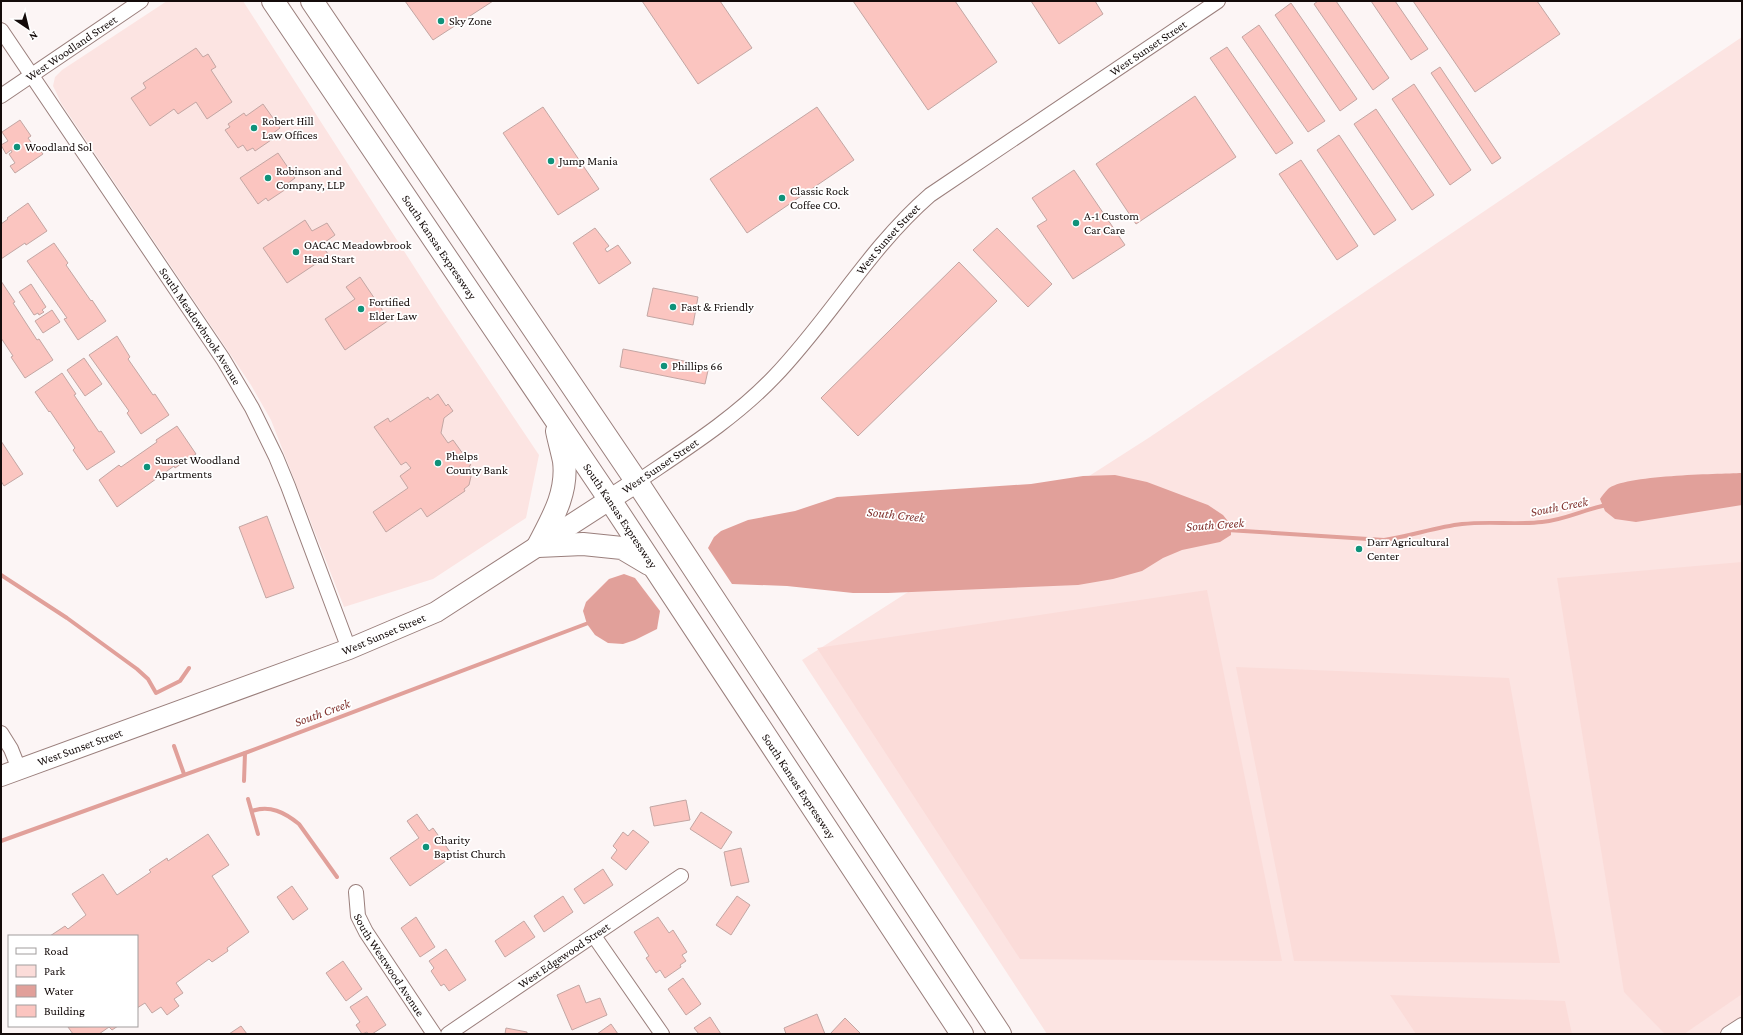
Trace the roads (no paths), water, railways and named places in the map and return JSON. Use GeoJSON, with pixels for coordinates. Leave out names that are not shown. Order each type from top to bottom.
{"type":"FeatureCollection","features":[{"type":"Feature","properties":{"kind":"main road","name":"South Kansas Expressway"},"geometry":{"type":"LineString","coordinates":[[274,1],[610,500],[962,1034]]}},
{"type":"Feature","properties":{"kind":"main road"},"geometry":{"type":"LineString","coordinates":[[312,1],[637,482],[1000,1034]]}},
{"type":"Feature","properties":{"kind":"main road"},"geometry":{"type":"LineString","coordinates":[[554,417],[564,462],[563,491],[559,504],[538,546],[583,544],[622,548],[654,567]]}},
{"type":"Feature","properties":{"kind":"main road","name":"West Sunset Street"},"geometry":{"type":"LineString","coordinates":[[10,772],[349,649],[436,612],[637,482]]}},
{"type":"Feature","properties":{"kind":"street","name":"West Woodland Street"},"geometry":{"type":"LineString","coordinates":[[1,96],[141,1]]}},
{"type":"Feature","properties":{"kind":"street","name":"West Sunset Street"},"geometry":{"type":"LineString","coordinates":[[637,482],[708,434],[753,398],[774,378],[808,338],[876,249],[913,209],[930,195],[1218,1]]}},
{"type":"Feature","properties":{"kind":"street","name":"South Meadowbrook Avenue"},"geometry":{"type":"LineString","coordinates":[[1,30],[223,359],[252,408],[288,486],[349,649]]}},
{"type":"Feature","properties":{"kind":"street"},"geometry":{"type":"LineString","coordinates":[[1,733],[11,749],[10,772]]}},
{"type":"Feature","properties":{"kind":"street","name":"West Edgewood Street"},"geometry":{"type":"LineString","coordinates":[[448,1034],[681,876]]}},
{"type":"Feature","properties":{"kind":"street","name":"South Westwood Avenue"},"geometry":{"type":"LineString","coordinates":[[356,892],[358,916],[366,932],[434,1034]]}},
{"type":"Feature","properties":{"kind":"street"},"geometry":{"type":"LineString","coordinates":[[594,936],[662,1034]]}},
{"type":"Feature","properties":{"kind":"street"},"geometry":{"type":"LineString","coordinates":[[1728,1034],[1742,1025]]}},
{"type":"Feature","properties":{"kind":"water"},"geometry":{"type":"Polygon","coordinates":[[[1742,473],[1742,505],[1636,522],[1615,519],[1605,511],[1600,499],[1608,489],[1617,484],[1632,481],[1671,476],[1742,473]]]}},
{"type":"Feature","properties":{"kind":"water"},"geometry":{"type":"Polygon","coordinates":[[[1115,475],[1147,482],[1208,505],[1223,515],[1231,525],[1231,535],[1220,542],[1182,550],[1163,558],[1142,571],[1113,579],[1078,585],[888,593],[853,593],[787,586],[732,584],[708,548],[714,537],[721,531],[748,520],[795,511],[837,497],[1031,484],[1083,476],[1115,475]]]}},
{"type":"Feature","properties":{"kind":"water"},"geometry":{"type":"Polygon","coordinates":[[[624,574],[635,578],[660,611],[657,629],[623,644],[608,643],[595,635],[587,624],[583,611],[586,602],[609,579],[624,574]]]}},
{"type":"Feature","properties":{"kind":"waterway","name":"South Creek"},"geometry":{"type":"LineString","coordinates":[[1227,530],[1384,540],[1462,524],[1532,523],[1550,521],[1607,505]]}},
{"type":"Feature","properties":{"kind":"waterway"},"geometry":{"type":"LineString","coordinates":[[1,575],[67,618],[137,669],[148,679],[156,693],[180,681],[189,668]]}},
{"type":"Feature","properties":{"kind":"waterway","name":"South Creek"},"geometry":{"type":"LineString","coordinates":[[1,841],[245,753],[591,622]]}},
{"type":"Feature","properties":{"kind":"waterway"},"geometry":{"type":"LineString","coordinates":[[174,746],[184,774]]}},
{"type":"Feature","properties":{"kind":"waterway"},"geometry":{"type":"LineString","coordinates":[[244,781],[245,753]]}},
{"type":"Feature","properties":{"kind":"waterway"},"geometry":{"type":"LineString","coordinates":[[248,799],[258,834]]}},
{"type":"Feature","properties":{"kind":"waterway"},"geometry":{"type":"LineString","coordinates":[[252,811],[259,809],[271,809],[288,816],[299,824],[337,877]]}},
{"type":"Feature","properties":{"kind":"place","name":"Sky Zone"},"geometry":{"type":"Point","coordinates":[441,21]}},
{"type":"Feature","properties":{"kind":"place","name":"Robert Hill Law Offices"},"geometry":{"type":"Point","coordinates":[254,128]}},
{"type":"Feature","properties":{"kind":"place","name":"Woodland Sol"},"geometry":{"type":"Point","coordinates":[17,147]}},
{"type":"Feature","properties":{"kind":"place","name":"Jump Mania"},"geometry":{"type":"Point","coordinates":[551,161]}},
{"type":"Feature","properties":{"kind":"place","name":"Robinson and Company, LLP"},"geometry":{"type":"Point","coordinates":[268,178]}},
{"type":"Feature","properties":{"kind":"place","name":"Classic Rock Coffee CO."},"geometry":{"type":"Point","coordinates":[782,198]}},
{"type":"Feature","properties":{"kind":"place","name":"A-1 Custom Car Care"},"geometry":{"type":"Point","coordinates":[1076,223]}},
{"type":"Feature","properties":{"kind":"place","name":"OACAC Meadowbrook Head Start"},"geometry":{"type":"Point","coordinates":[296,252]}},
{"type":"Feature","properties":{"kind":"place","name":"Fast & Friendly"},"geometry":{"type":"Point","coordinates":[673,307]}},
{"type":"Feature","properties":{"kind":"place","name":"Fortified Elder Law"},"geometry":{"type":"Point","coordinates":[361,309]}},
{"type":"Feature","properties":{"kind":"place","name":"Phillips 66"},"geometry":{"type":"Point","coordinates":[664,366]}},
{"type":"Feature","properties":{"kind":"place","name":"Phelps County Bank"},"geometry":{"type":"Point","coordinates":[438,463]}},
{"type":"Feature","properties":{"kind":"place","name":"Sunset Woodland Apartments"},"geometry":{"type":"Point","coordinates":[147,467]}},
{"type":"Feature","properties":{"kind":"place","name":"Darr Agricultural Center"},"geometry":{"type":"Point","coordinates":[1359,549]}},
{"type":"Feature","properties":{"kind":"place","name":"Charity Baptist Church"},"geometry":{"type":"Point","coordinates":[426,847]}}]}
